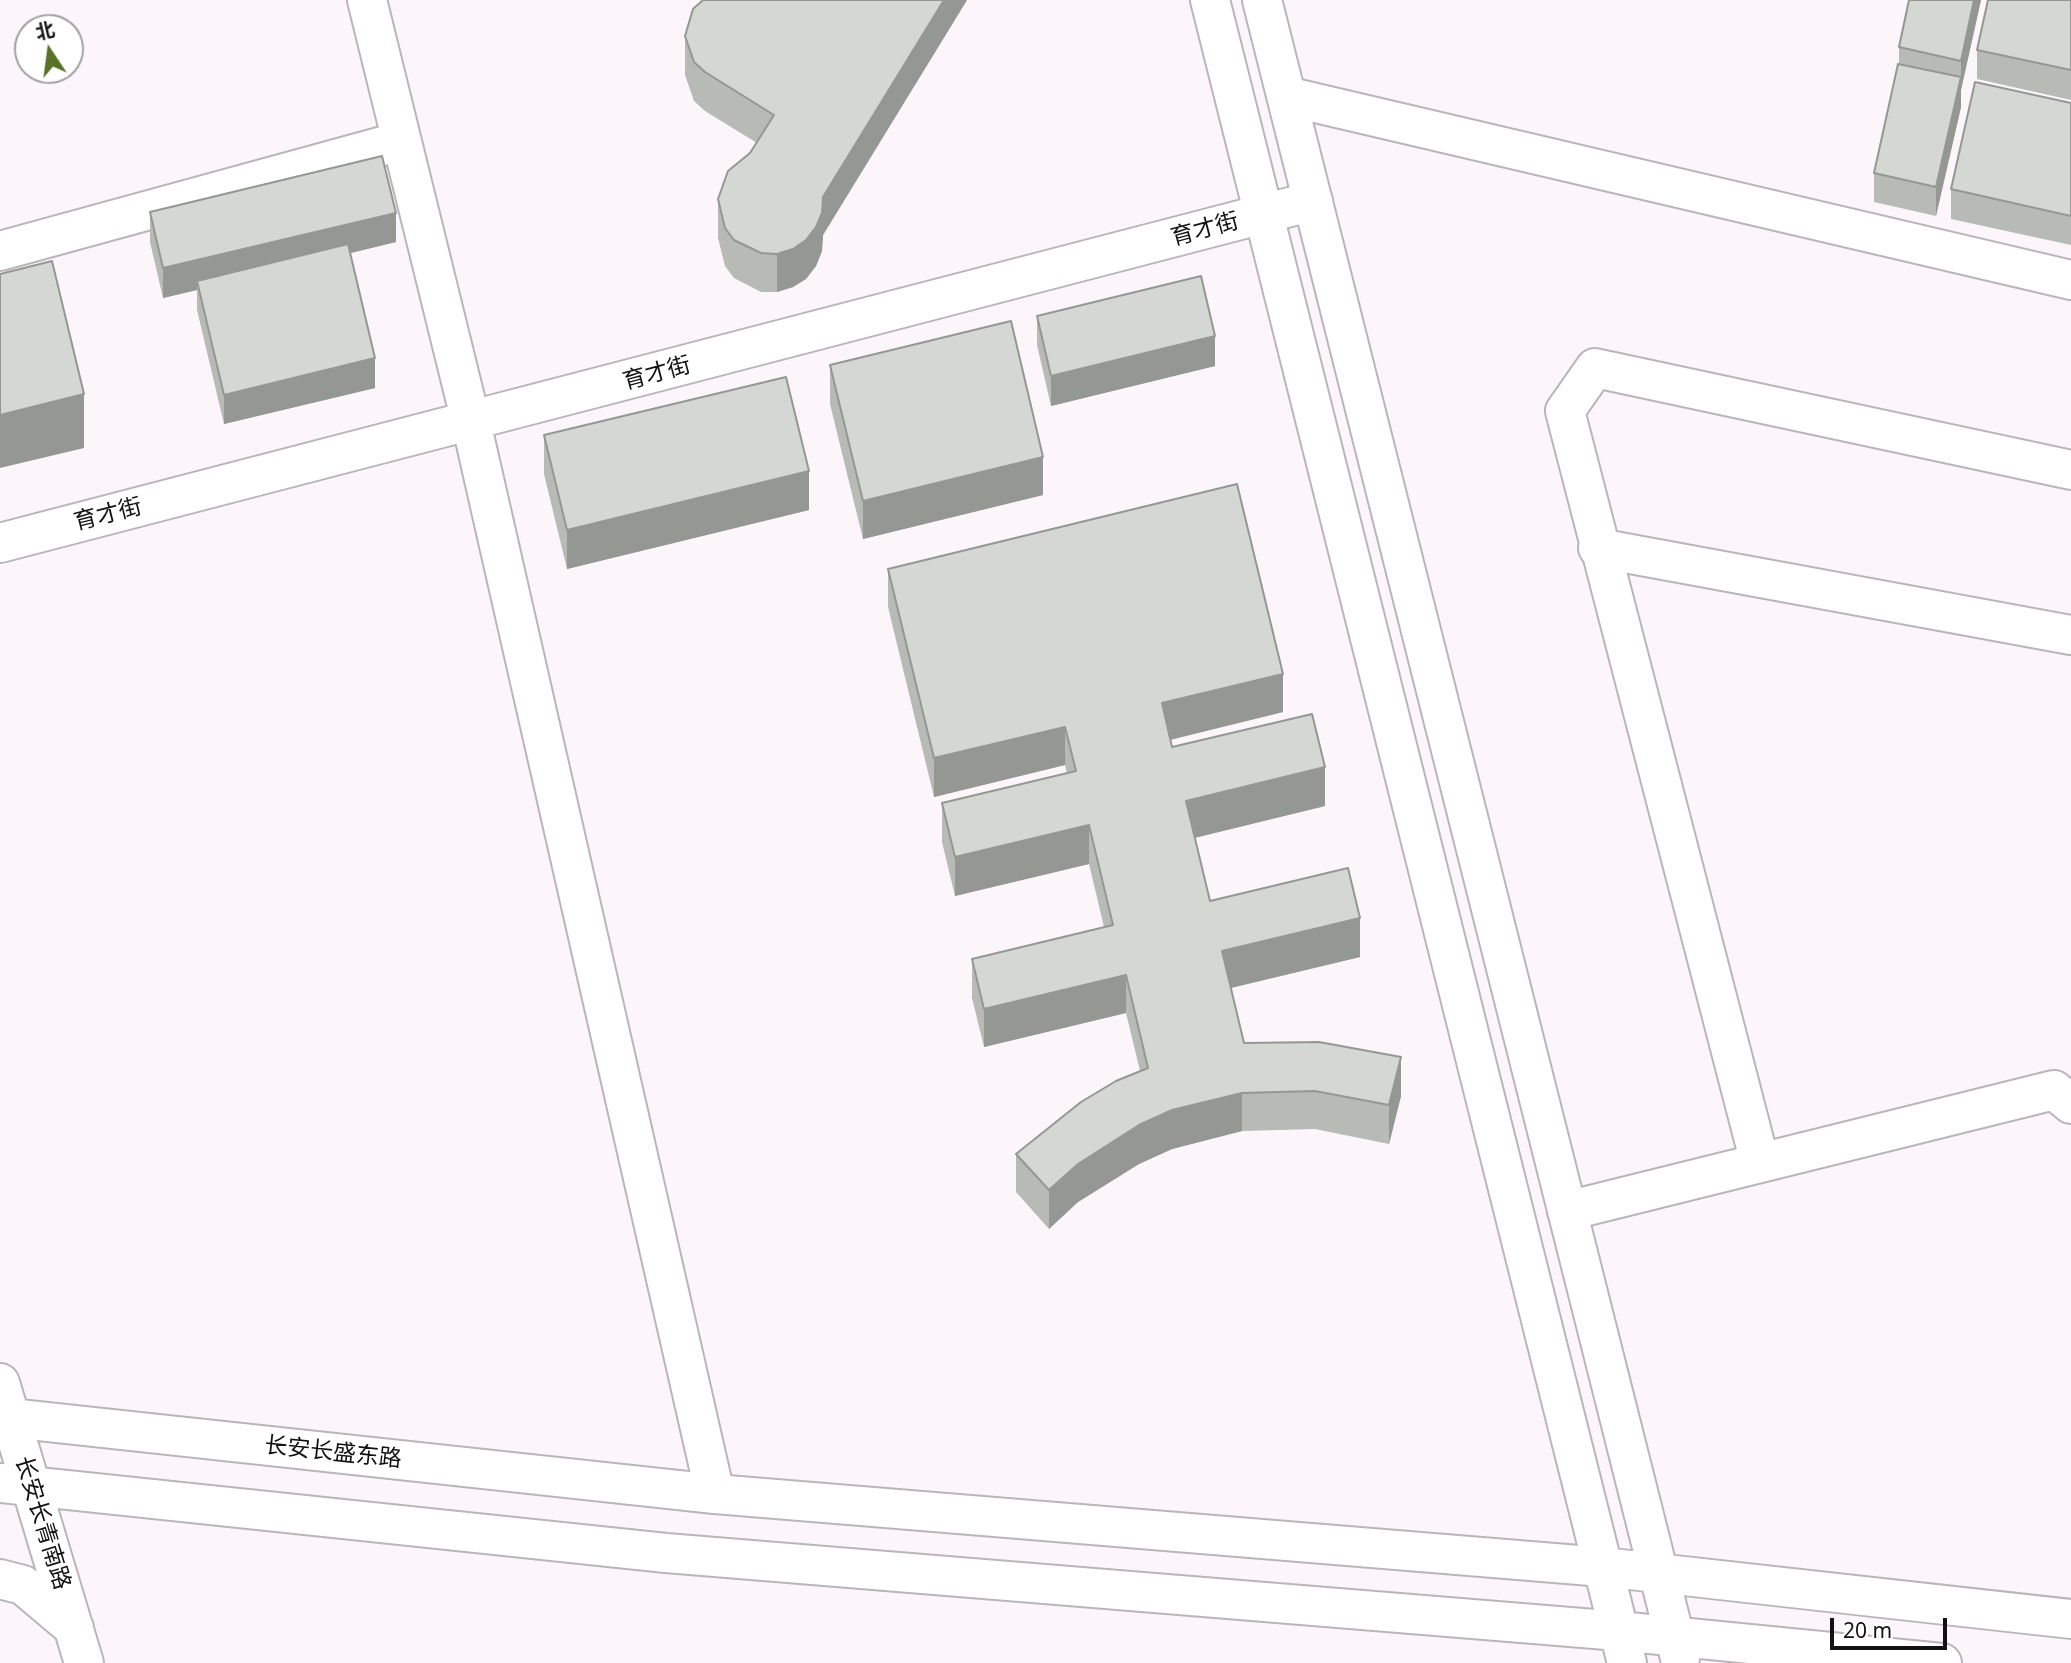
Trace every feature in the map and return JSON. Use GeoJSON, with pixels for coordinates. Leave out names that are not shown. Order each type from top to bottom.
{"type":"FeatureCollection","features":[{"type":"Feature","properties":{"kind":"street"},"geometry":{"type":"LineString","coordinates":[[366,0],[471,422],[715,1494]]}},
{"type":"Feature","properties":{"kind":"street"},"geometry":{"type":"LineString","coordinates":[[1210,0],[1623,1647]]}},
{"type":"Feature","properties":{"kind":"street"},"geometry":{"type":"LineString","coordinates":[[1262,0],[1678,1650]]}},
{"type":"Feature","properties":{"kind":"street"},"geometry":{"type":"LineString","coordinates":[[1286,96],[2071,280]]}},
{"type":"Feature","properties":{"kind":"street"},"geometry":{"type":"LineString","coordinates":[[0,251],[401,141]]}},
{"type":"Feature","properties":{"kind":"street","name":"育才街"},"geometry":{"type":"LineString","coordinates":[[0,543],[1313,201]]}},
{"type":"Feature","properties":{"kind":"street"},"geometry":{"type":"LineString","coordinates":[[1760,1163],[1598,548],[1565,411],[1595,368],[2071,470]]}},
{"type":"Feature","properties":{"kind":"street"},"geometry":{"type":"LineString","coordinates":[[1598,548],[2071,635]]}},
{"type":"Feature","properties":{"kind":"street"},"geometry":{"type":"LineString","coordinates":[[1567,1211],[2054,1090],[2071,1104]]}},
{"type":"Feature","properties":{"kind":"street","name":"长安长盛东路"},"geometry":{"type":"LineString","coordinates":[[4,1406],[715,1494],[1603,1566],[2071,1619]]}},
{"type":"Feature","properties":{"kind":"street","name":"长安长青南路"},"geometry":{"type":"LineString","coordinates":[[4,1406],[16,1485],[79,1645]]}},
{"type":"Feature","properties":{"kind":"street"},"geometry":{"type":"LineString","coordinates":[[16,1485],[666,1553],[1623,1647],[1942,1663]]}},
{"type":"Feature","properties":{"kind":"street"},"geometry":{"type":"LineString","coordinates":[[0,1579],[23,1585],[79,1645]]}},
{"type":"Feature","properties":{"kind":"building"},"geometry":{"type":"Polygon","coordinates":[[[703,0],[944,0],[823,197],[822,213],[816,227],[806,240],[793,249],[777,254],[761,253],[734,240],[725,228],[718,199],[728,171],[750,153],[774,115],[705,72],[694,62],[685,36],[693,9],[703,0]]]}},
{"type":"Feature","properties":{"kind":"building"},"geometry":{"type":"Polygon","coordinates":[[[1909,0],[1974,0],[1961,61],[1899,47],[1909,0]]]}},
{"type":"Feature","properties":{"kind":"building"},"geometry":{"type":"Polygon","coordinates":[[[1988,0],[2071,0],[2071,70],[1977,50],[1988,0]]]}},
{"type":"Feature","properties":{"kind":"building"},"geometry":{"type":"Polygon","coordinates":[[[1898,64],[1961,77],[1936,187],[1874,173],[1898,64]]]}},
{"type":"Feature","properties":{"kind":"building"},"geometry":{"type":"Polygon","coordinates":[[[1975,82],[2071,103],[2071,216],[1951,189],[1975,82]]]}},
{"type":"Feature","properties":{"kind":"building"},"geometry":{"type":"Polygon","coordinates":[[[382,156],[396,213],[163,268],[150,212],[382,156]]]}},
{"type":"Feature","properties":{"kind":"building"},"geometry":{"type":"Polygon","coordinates":[[[348,244],[375,358],[224,395],[197,281],[348,244]]]}},
{"type":"Feature","properties":{"kind":"building"},"geometry":{"type":"Polygon","coordinates":[[[52,261],[84,394],[0,415],[0,274],[52,261]]]}},
{"type":"Feature","properties":{"kind":"building"},"geometry":{"type":"Polygon","coordinates":[[[1201,276],[1215,336],[1051,376],[1037,316],[1201,276]]]}},
{"type":"Feature","properties":{"kind":"building"},"geometry":{"type":"Polygon","coordinates":[[[1011,321],[1043,457],[863,501],[830,365],[1011,321]]]}},
{"type":"Feature","properties":{"kind":"building"},"geometry":{"type":"Polygon","coordinates":[[[786,377],[809,471],[567,530],[544,435],[786,377]]]}},
{"type":"Feature","properties":{"kind":"building"},"geometry":{"type":"Polygon","coordinates":[[[1237,484],[1283,674],[1162,703],[1172,747],[1312,714],[1325,767],[1186,801],[1210,901],[1348,868],[1360,918],[1222,951],[1244,1043],[1319,1042],[1401,1057],[1389,1105],[1315,1091],[1242,1093],[1172,1110],[1139,1125],[1078,1164],[1049,1190],[1016,1154],[1081,1102],[1116,1081],[1148,1068],[1126,975],[984,1009],[972,959],[1113,925],[1089,825],[955,857],[942,803],[1076,771],[1065,727],[934,758],[888,569],[1237,484]]]}}]}
